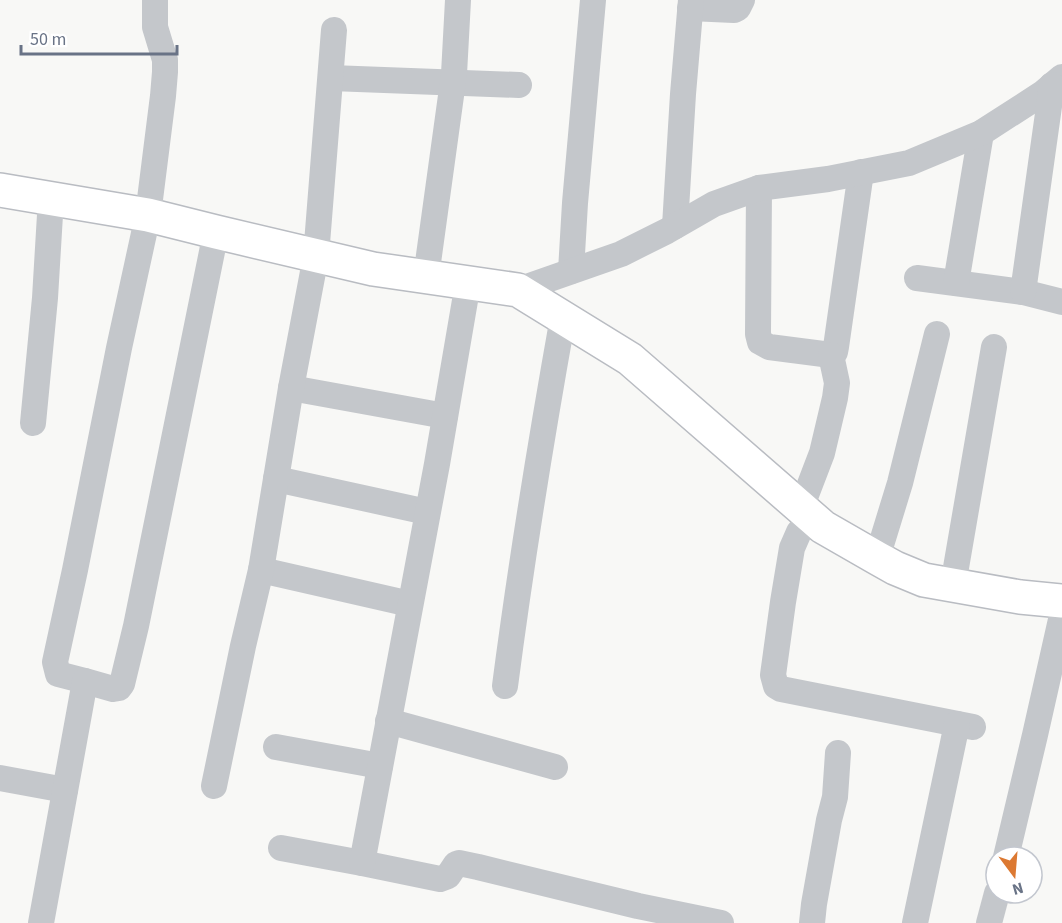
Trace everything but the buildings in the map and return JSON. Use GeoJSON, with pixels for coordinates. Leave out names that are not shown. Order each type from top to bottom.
{"type":"FeatureCollection","features":[{"type":"Feature","properties":{"kind":"street"},"geometry":{"type":"LineString","coordinates":[[155,0],[155,27],[165,60],[165,72],[148,215],[55,662],[58,674],[113,689],[119,688],[122,684],[136,626],[216,232]]}},
{"type":"Feature","properties":{"kind":"street"},"geometry":{"type":"LineString","coordinates":[[426,277],[453,82],[458,0]]}},
{"type":"Feature","properties":{"kind":"street"},"geometry":{"type":"LineString","coordinates":[[571,271],[593,0]]}},
{"type":"Feature","properties":{"kind":"street"},"geometry":{"type":"LineString","coordinates":[[675,226],[682,94],[690,4],[734,10],[738,8],[742,0]]}},
{"type":"Feature","properties":{"kind":"street"},"geometry":{"type":"LineString","coordinates":[[214,786],[261,570],[291,388],[316,256],[334,30]]}},
{"type":"Feature","properties":{"kind":"street"},"geometry":{"type":"LineString","coordinates":[[331,78],[519,85]]}},
{"type":"Feature","properties":{"kind":"street"},"geometry":{"type":"LineString","coordinates":[[518,290],[621,254],[714,204],[759,188],[828,179],[909,163],[981,133],[1043,93],[1057,81]]}},
{"type":"Feature","properties":{"kind":"street"},"geometry":{"type":"LineString","coordinates":[[1023,292],[1057,81]]}},
{"type":"Feature","properties":{"kind":"street"},"geometry":{"type":"LineString","coordinates":[[956,283],[981,133]]}},
{"type":"Feature","properties":{"kind":"street"},"geometry":{"type":"LineString","coordinates":[[831,355],[835,352],[836,347],[861,172]]}},
{"type":"Feature","properties":{"kind":"street"},"geometry":{"type":"LineString","coordinates":[[759,188],[758,334],[760,342],[769,346],[831,355]]}},
{"type":"Feature","properties":{"kind":"street"},"geometry":{"type":"LineString","coordinates":[[0,190],[148,215],[373,269],[518,290],[630,359],[823,526],[877,558],[924,580],[1020,597],[1062,601]]}},
{"type":"Feature","properties":{"kind":"street"},"geometry":{"type":"LineString","coordinates":[[33,423],[45,298],[51,198]]}},
{"type":"Feature","properties":{"kind":"street"},"geometry":{"type":"LineString","coordinates":[[917,278],[1023,292],[1062,302]]}},
{"type":"Feature","properties":{"kind":"street"},"geometry":{"type":"LineString","coordinates":[[362,863],[468,283]]}},
{"type":"Feature","properties":{"kind":"street"},"geometry":{"type":"LineString","coordinates":[[505,686],[537,467],[563,318]]}},
{"type":"Feature","properties":{"kind":"street"},"geometry":{"type":"LineString","coordinates":[[877,558],[900,483],[937,334]]}},
{"type":"Feature","properties":{"kind":"street"},"geometry":{"type":"LineString","coordinates":[[953,585],[994,347]]}},
{"type":"Feature","properties":{"kind":"street"},"geometry":{"type":"LineString","coordinates":[[831,355],[837,383],[835,398],[807,512],[792,548],[773,675],[776,686],[781,689],[965,726],[915,923]]}},
{"type":"Feature","properties":{"kind":"street"},"geometry":{"type":"LineString","coordinates":[[291,388],[445,416]]}},
{"type":"Feature","properties":{"kind":"street"},"geometry":{"type":"LineString","coordinates":[[276,478],[427,512]]}},
{"type":"Feature","properties":{"kind":"street"},"geometry":{"type":"LineString","coordinates":[[261,570],[410,604]]}},
{"type":"Feature","properties":{"kind":"street"},"geometry":{"type":"LineString","coordinates":[[1009,845],[1062,615]]}},
{"type":"Feature","properties":{"kind":"street"},"geometry":{"type":"LineString","coordinates":[[41,923],[85,681]]}},
{"type":"Feature","properties":{"kind":"street"},"geometry":{"type":"LineString","coordinates":[[388,721],[555,767]]}},
{"type":"Feature","properties":{"kind":"street"},"geometry":{"type":"LineString","coordinates":[[276,747],[380,766]]}},
{"type":"Feature","properties":{"kind":"street"},"geometry":{"type":"LineString","coordinates":[[812,923],[835,797],[838,753]]}},
{"type":"Feature","properties":{"kind":"street"},"geometry":{"type":"LineString","coordinates":[[0,778],[65,790]]}},
{"type":"Feature","properties":{"kind":"street"},"geometry":{"type":"LineString","coordinates":[[281,848],[440,879],[448,876],[459,863],[706,921]]}},
{"type":"Feature","properties":{"kind":"street"},"geometry":{"type":"LineString","coordinates":[[989,923],[994,905]]}}]}
